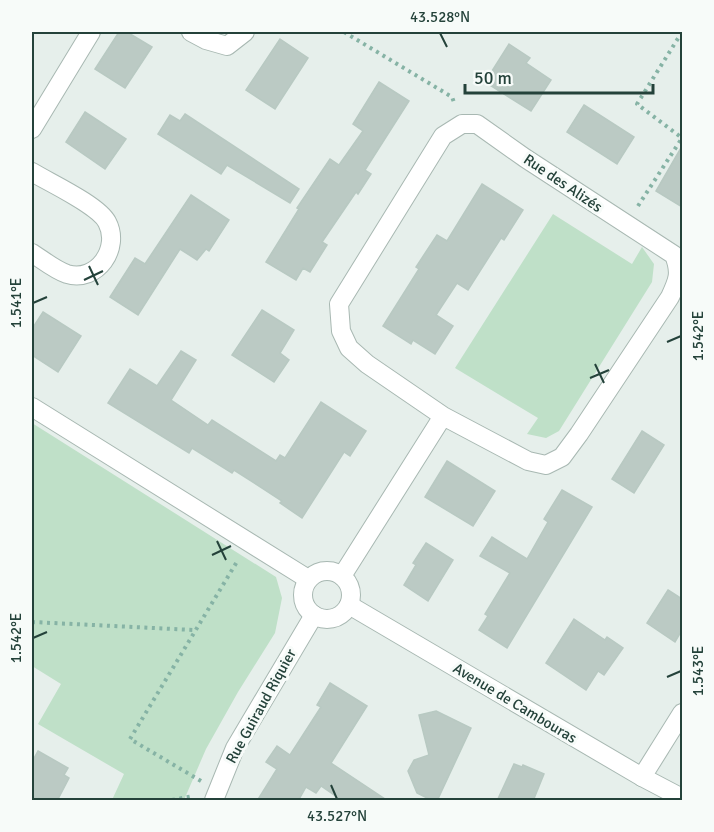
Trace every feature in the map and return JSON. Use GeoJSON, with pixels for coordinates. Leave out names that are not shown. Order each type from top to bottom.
{"type":"FeatureCollection","features":[{"type":"Feature","properties":{"kind":"street"},"geometry":{"type":"LineString","coordinates":[[32,129],[91,32]]}},
{"type":"Feature","properties":{"kind":"street"},"geometry":{"type":"LineString","coordinates":[[191,32],[206,40],[227,46],[245,32]]}},
{"type":"Feature","properties":{"kind":"street","name":"Rue des Alizés"},"geometry":{"type":"LineString","coordinates":[[462,124],[477,124],[626,225],[674,255],[679,269],[676,284],[670,297],[579,434],[562,457],[546,465],[528,460],[443,416],[367,364],[349,348],[341,331],[339,304],[443,136],[462,124]]}},
{"type":"Feature","properties":{"kind":"street"},"geometry":{"type":"LineString","coordinates":[[32,172],[96,209],[107,221],[112,236],[109,253],[103,264],[83,276],[67,274],[32,253]]}},
{"type":"Feature","properties":{"kind":"street"},"geometry":{"type":"LineString","coordinates":[[32,407],[308,579]]}},
{"type":"Feature","properties":{"kind":"street"},"geometry":{"type":"LineString","coordinates":[[342,576],[443,416]]}},
{"type":"Feature","properties":{"kind":"street"},"geometry":{"type":"LineString","coordinates":[[326,570],[334,571],[342,576],[350,587],[352,595],[350,605],[339,616],[332,619],[323,619],[314,615],[304,604],[304,588],[308,579],[326,570]]}},
{"type":"Feature","properties":{"kind":"street","name":"Avenue de Cambouras"},"geometry":{"type":"LineString","coordinates":[[350,605],[642,777],[682,798]]}},
{"type":"Feature","properties":{"kind":"street","name":"Rue Guiraud Riquier"},"geometry":{"type":"LineString","coordinates":[[216,795],[235,748],[314,615]]}},
{"type":"Feature","properties":{"kind":"street"},"geometry":{"type":"LineString","coordinates":[[642,777],[682,713]]}},
{"type":"Feature","properties":{"kind":"path"},"geometry":{"type":"LineString","coordinates":[[344,32],[452,97],[462,124]]}},
{"type":"Feature","properties":{"kind":"path"},"geometry":{"type":"LineString","coordinates":[[626,225],[682,138],[636,105],[682,32]]}},
{"type":"Feature","properties":{"kind":"path"},"geometry":{"type":"LineString","coordinates":[[216,795],[130,739],[249,541]]}},
{"type":"Feature","properties":{"kind":"path"},"geometry":{"type":"LineString","coordinates":[[32,622],[194,630]]}},
{"type":"Feature","properties":{"kind":"green space"},"geometry":{"type":"Polygon","coordinates":[[[553,214],[632,264],[642,247],[654,264],[652,282],[559,431],[546,438],[527,434],[538,418],[455,368],[553,214]]]}},
{"type":"Feature","properties":{"kind":"green space"},"geometry":{"type":"Polygon","coordinates":[[[32,423],[276,577],[282,598],[275,633],[206,749],[184,800],[112,800],[124,774],[38,724],[61,684],[32,666],[32,423]]]}},
{"type":"Feature","properties":{"kind":"building"},"geometry":{"type":"Polygon","coordinates":[[[119,32],[127,32],[152,47],[125,88],[95,69],[119,32]]]}},
{"type":"Feature","properties":{"kind":"building"},"geometry":{"type":"Polygon","coordinates":[[[280,39],[308,58],[275,109],[246,90],[280,39]]]}},
{"type":"Feature","properties":{"kind":"building"},"geometry":{"type":"Polygon","coordinates":[[[509,44],[530,58],[526,63],[551,80],[531,111],[485,82],[509,44]]]}},
{"type":"Feature","properties":{"kind":"building"},"geometry":{"type":"Polygon","coordinates":[[[379,82],[409,101],[365,170],[371,174],[322,242],[327,245],[310,272],[303,268],[296,280],[266,262],[299,209],[297,208],[330,159],[339,165],[363,131],[353,124],[379,82]]]}},
{"type":"Feature","properties":{"kind":"building"},"geometry":{"type":"Polygon","coordinates":[[[584,105],[634,137],[617,164],[567,132],[584,105]]]}},
{"type":"Feature","properties":{"kind":"building"},"geometry":{"type":"Polygon","coordinates":[[[85,112],[126,139],[105,169],[66,142],[85,112]]]}},
{"type":"Feature","properties":{"kind":"building"},"geometry":{"type":"Polygon","coordinates":[[[185,114],[299,189],[290,203],[227,165],[221,174],[158,134],[170,115],[180,121],[185,114]]]}},
{"type":"Feature","properties":{"kind":"building"},"geometry":{"type":"Polygon","coordinates":[[[682,146],[682,207],[656,191],[682,146]]]}},
{"type":"Feature","properties":{"kind":"building"},"geometry":{"type":"Polygon","coordinates":[[[482,184],[523,210],[504,240],[501,238],[468,290],[457,283],[436,315],[453,326],[435,354],[413,340],[411,344],[383,326],[419,269],[416,267],[437,235],[447,241],[482,184]]]}},
{"type":"Feature","properties":{"kind":"building"},"geometry":{"type":"Polygon","coordinates":[[[191,195],[229,220],[209,251],[206,249],[197,260],[180,249],[138,315],[110,297],[135,258],[145,264],[191,195]]]}},
{"type":"Feature","properties":{"kind":"building"},"geometry":{"type":"Polygon","coordinates":[[[262,310],[294,330],[280,353],[289,360],[274,382],[232,355],[262,310]]]}},
{"type":"Feature","properties":{"kind":"building"},"geometry":{"type":"Polygon","coordinates":[[[43,312],[81,336],[58,372],[32,355],[32,329],[43,312]]]}},
{"type":"Feature","properties":{"kind":"building"},"geometry":{"type":"Polygon","coordinates":[[[181,351],[196,360],[171,400],[208,425],[212,420],[276,461],[280,455],[285,458],[321,402],[366,431],[350,456],[344,452],[302,518],[280,503],[282,501],[234,470],[232,473],[192,448],[189,453],[108,403],[130,369],[157,386],[181,351]]]}},
{"type":"Feature","properties":{"kind":"building"},"geometry":{"type":"Polygon","coordinates":[[[642,431],[664,445],[634,493],[612,479],[642,431]]]}},
{"type":"Feature","properties":{"kind":"building"},"geometry":{"type":"Polygon","coordinates":[[[447,461],[495,491],[473,526],[425,497],[447,461]]]}},
{"type":"Feature","properties":{"kind":"building"},"geometry":{"type":"Polygon","coordinates":[[[562,490],[592,507],[507,648],[479,630],[488,616],[485,614],[510,573],[480,556],[492,537],[527,559],[548,522],[544,519],[562,490]]]}},
{"type":"Feature","properties":{"kind":"building"},"geometry":{"type":"Polygon","coordinates":[[[426,543],[453,560],[428,601],[404,585],[416,565],[413,563],[426,543]]]}},
{"type":"Feature","properties":{"kind":"building"},"geometry":{"type":"Polygon","coordinates":[[[668,590],[682,599],[682,630],[675,642],[647,623],[668,590]]]}},
{"type":"Feature","properties":{"kind":"building"},"geometry":{"type":"Polygon","coordinates":[[[574,619],[605,640],[607,637],[623,648],[604,675],[598,671],[586,690],[546,663],[574,619]]]}},
{"type":"Feature","properties":{"kind":"building"},"geometry":{"type":"Polygon","coordinates":[[[330,683],[367,706],[331,763],[388,801],[343,801],[321,786],[316,793],[306,787],[298,801],[257,801],[277,769],[266,762],[277,746],[290,755],[321,707],[317,705],[330,683]]]}},
{"type":"Feature","properties":{"kind":"building"},"geometry":{"type":"Polygon","coordinates":[[[436,711],[471,728],[437,801],[433,801],[417,793],[408,771],[414,760],[429,755],[419,715],[436,711]]]}},
{"type":"Feature","properties":{"kind":"building"},"geometry":{"type":"Polygon","coordinates":[[[38,751],[68,768],[64,775],[69,778],[57,801],[32,801],[32,762],[38,751]]]}},
{"type":"Feature","properties":{"kind":"building"},"geometry":{"type":"Polygon","coordinates":[[[514,764],[522,767],[523,765],[544,774],[533,801],[497,801],[514,764]]]}}]}
